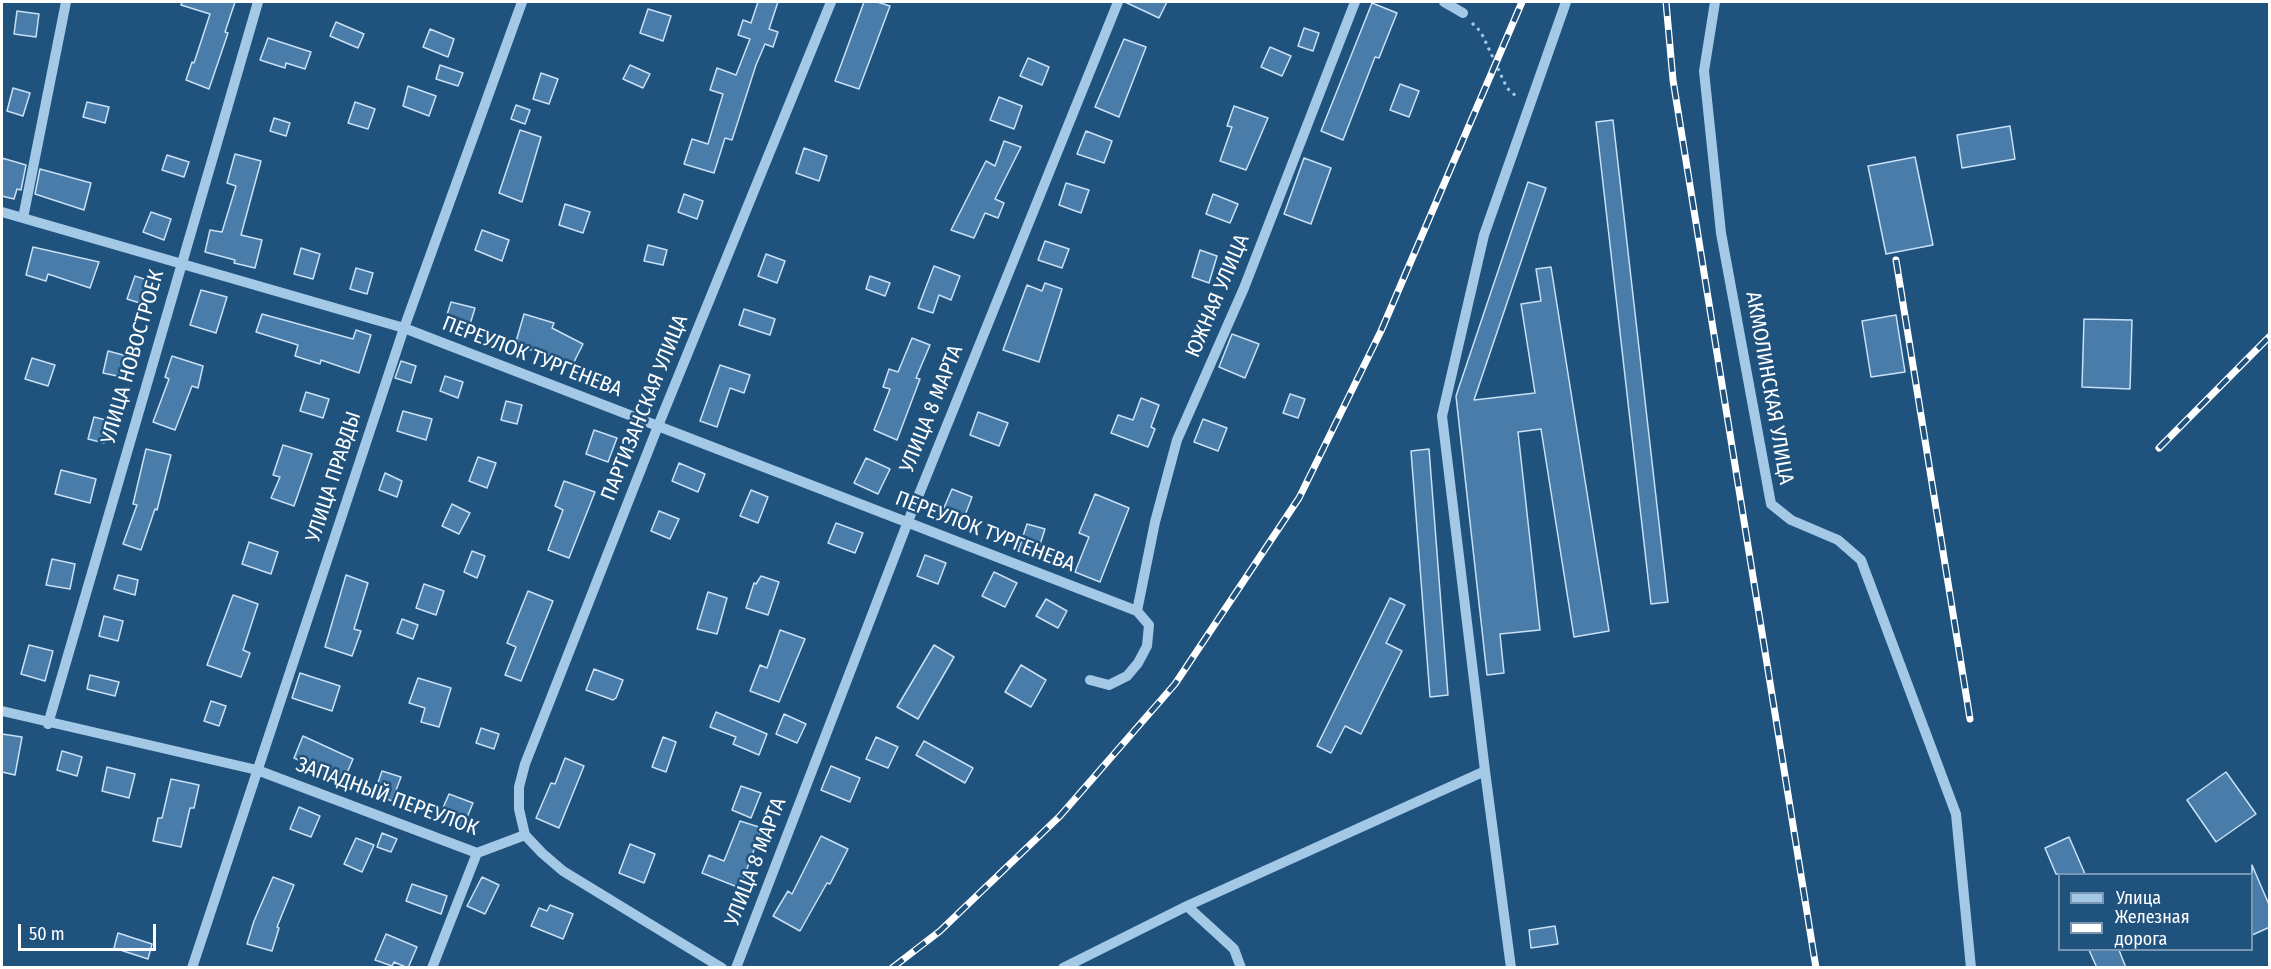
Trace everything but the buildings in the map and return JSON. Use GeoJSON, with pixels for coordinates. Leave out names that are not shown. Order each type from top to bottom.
{"type":"FeatureCollection","features":[{"type":"Feature","properties":{"kind":"street"},"geometry":{"type":"LineString","coordinates":[[23,218],[66,2]]}},
{"type":"Feature","properties":{"kind":"street","name":"УЛИЦА НОВОСТРОЕК"},"geometry":{"type":"LineString","coordinates":[[48,724],[258,2]]}},
{"type":"Feature","properties":{"kind":"street","name":"УЛИЦА ПРАВДЫ"},"geometry":{"type":"LineString","coordinates":[[192,968],[404,328],[522,2]]}},
{"type":"Feature","properties":{"kind":"street","name":"ПАРТИЗАНСКАЯ УЛИЦА"},"geometry":{"type":"LineString","coordinates":[[525,835],[519,809],[519,787],[525,764],[657,426],[831,2]]}},
{"type":"Feature","properties":{"kind":"street","name":"УЛИЦА 8 МАРТА"},"geometry":{"type":"LineString","coordinates":[[736,968],[907,524],[1118,2]]}},
{"type":"Feature","properties":{"kind":"street","name":"ЮЖНАЯ УЛИЦА"},"geometry":{"type":"LineString","coordinates":[[1137,611],[1155,522],[1178,440],[1244,288],[1355,2]]}},
{"type":"Feature","properties":{"kind":"street"},"geometry":{"type":"LineString","coordinates":[[1444,2],[1463,13]]}},
{"type":"Feature","properties":{"kind":"street"},"geometry":{"type":"LineString","coordinates":[[1512,968],[1485,771],[1442,416],[1484,235],[1566,2]]}},
{"type":"Feature","properties":{"kind":"street","name":"АКМОЛИНСКАЯ УЛИЦА"},"geometry":{"type":"LineString","coordinates":[[1715,2],[1704,71],[1721,233],[1771,504],[1791,520],[1838,540],[1862,560],[1956,814],[1971,968]]}},
{"type":"Feature","properties":{"kind":"street","name":"ПЕРЕУЛОК ТУРГЕНЕВА"},"geometry":{"type":"LineString","coordinates":[[2,212],[404,328],[1137,611]]}},
{"type":"Feature","properties":{"kind":"street"},"geometry":{"type":"LineString","coordinates":[[1090,680],[1109,686],[1127,676],[1138,663],[1146,646],[1149,626],[1137,611]]}},
{"type":"Feature","properties":{"kind":"street","name":"ЗАПАДНЫЙ ПЕРЕУЛОК"},"geometry":{"type":"LineString","coordinates":[[2,711],[48,724],[257,770],[477,853],[525,835]]}},
{"type":"Feature","properties":{"kind":"street"},"geometry":{"type":"LineString","coordinates":[[1062,968],[1187,906],[1485,771]]}},
{"type":"Feature","properties":{"kind":"street"},"geometry":{"type":"LineString","coordinates":[[525,835],[563,871],[707,964],[722,968]]}},
{"type":"Feature","properties":{"kind":"street"},"geometry":{"type":"LineString","coordinates":[[432,968],[477,853]]}},
{"type":"Feature","properties":{"kind":"street"},"geometry":{"type":"LineString","coordinates":[[1187,906],[1234,949],[1241,968]]}},
{"type":"Feature","properties":{"kind":"path"},"geometry":{"type":"LineString","coordinates":[[1463,13],[1481,32],[1507,88],[1529,106]]}},
{"type":"Feature","properties":{"kind":"railway"},"geometry":{"type":"LineString","coordinates":[[892,968],[940,931],[1060,816],[1175,684],[1299,498],[1381,331],[1522,2]]}},
{"type":"Feature","properties":{"kind":"railway"},"geometry":{"type":"LineString","coordinates":[[1666,2],[1673,80],[1816,968]]}},
{"type":"Feature","properties":{"kind":"railway"},"geometry":{"type":"LineString","coordinates":[[1896,260],[1970,719]]}},
{"type":"Feature","properties":{"kind":"railway"},"geometry":{"type":"LineString","coordinates":[[2159,448],[2270,336]]}}]}
